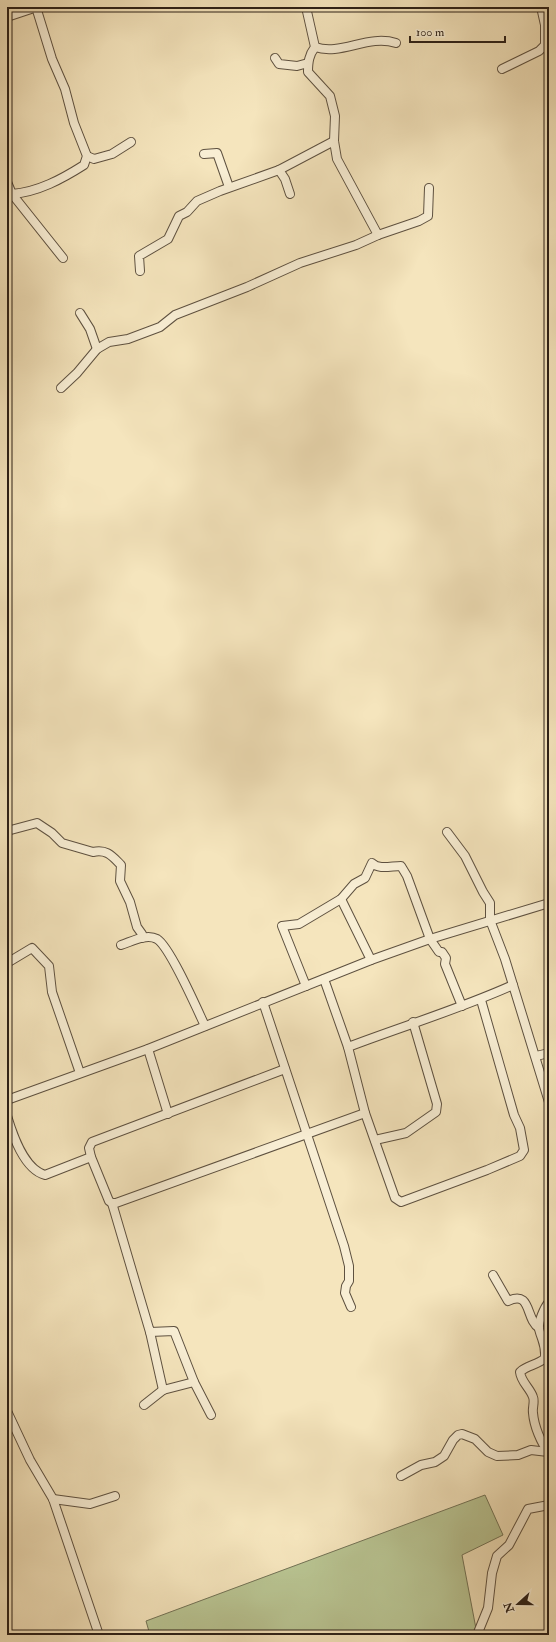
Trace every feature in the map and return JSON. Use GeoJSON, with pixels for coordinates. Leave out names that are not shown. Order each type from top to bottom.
{"type":"FeatureCollection","features":[{"type":"Feature","properties":{"kind":"street"},"geometry":{"type":"LineString","coordinates":[[7,17],[37,7],[52,59],[65,89],[74,122],[87,156],[84,165],[51,184],[25,193],[9,196]]}},
{"type":"Feature","properties":{"kind":"street"},"geometry":{"type":"LineString","coordinates":[[306,7],[315,47],[310,55],[308,72],[330,96],[335,116],[334,141],[337,158],[378,235]]}},
{"type":"Feature","properties":{"kind":"street"},"geometry":{"type":"LineString","coordinates":[[502,69],[539,51],[545,45],[545,25],[541,7]]}},
{"type":"Feature","properties":{"kind":"street"},"geometry":{"type":"LineString","coordinates":[[315,47],[325,50],[386,40],[396,43]]}},
{"type":"Feature","properties":{"kind":"street"},"geometry":{"type":"LineString","coordinates":[[275,58],[279,64],[297,66],[308,63]]}},
{"type":"Feature","properties":{"kind":"street"},"geometry":{"type":"LineString","coordinates":[[140,272],[140,256],[168,239],[179,216],[187,212],[197,201],[229,187],[279,170],[334,141]]}},
{"type":"Feature","properties":{"kind":"street"},"geometry":{"type":"LineString","coordinates":[[87,156],[94,159],[112,154],[131,142]]}},
{"type":"Feature","properties":{"kind":"street"},"geometry":{"type":"LineString","coordinates":[[204,154],[218,153],[229,187]]}},
{"type":"Feature","properties":{"kind":"street"},"geometry":{"type":"LineString","coordinates":[[279,170],[285,179],[290,194]]}},
{"type":"Feature","properties":{"kind":"street"},"geometry":{"type":"LineString","coordinates":[[7,182],[9,196],[63,258]]}},
{"type":"Feature","properties":{"kind":"street"},"geometry":{"type":"LineString","coordinates":[[61,388],[77,373],[97,349],[109,342],[128,339],[160,327],[175,315],[247,287],[300,263],[356,245],[428,216],[429,188]]}},
{"type":"Feature","properties":{"kind":"street"},"geometry":{"type":"LineString","coordinates":[[80,313],[90,329],[97,349]]}},
{"type":"Feature","properties":{"kind":"street"},"geometry":{"type":"LineString","coordinates":[[7,831],[36,823],[52,832],[62,843],[93,852],[112,854],[121,865],[120,881],[130,902],[137,927],[142,934],[142,938]]}},
{"type":"Feature","properties":{"kind":"street"},"geometry":{"type":"LineString","coordinates":[[447,832],[465,856],[490,903],[490,920],[505,958],[549,1102]]}},
{"type":"Feature","properties":{"kind":"street"},"geometry":{"type":"LineString","coordinates":[[306,986],[282,926],[299,924],[341,899],[354,884],[365,878],[372,863],[375,866],[382,867],[401,866],[407,876],[430,939],[439,952],[442,952],[446,958],[445,964],[462,1006]]}},
{"type":"Feature","properties":{"kind":"street"},"geometry":{"type":"LineString","coordinates":[[341,899],[371,960]]}},
{"type":"Feature","properties":{"kind":"street"},"geometry":{"type":"LineString","coordinates":[[7,1100],[148,1049],[371,960],[430,939],[549,903]]}},
{"type":"Feature","properties":{"kind":"street"},"geometry":{"type":"LineString","coordinates":[[121,945],[142,938],[150,937],[157,939],[171,957],[205,1026]]}},
{"type":"Feature","properties":{"kind":"street"},"geometry":{"type":"LineString","coordinates":[[7,963],[32,948],[49,966],[52,992],[80,1073]]}},
{"type":"Feature","properties":{"kind":"street"},"geometry":{"type":"LineString","coordinates":[[324,978],[348,1047],[365,1113],[395,1198],[401,1202],[487,1170],[520,1156],[524,1150],[520,1128],[514,1115],[481,1000]]}},
{"type":"Feature","properties":{"kind":"street"},"geometry":{"type":"LineString","coordinates":[[348,1047],[413,1022],[481,1000],[513,985]]}},
{"type":"Feature","properties":{"kind":"street"},"geometry":{"type":"LineString","coordinates":[[263,1002],[344,1246],[349,1266],[349,1281],[346,1286],[345,1293],[351,1307]]}},
{"type":"Feature","properties":{"kind":"street"},"geometry":{"type":"LineString","coordinates":[[375,1140],[406,1133],[436,1112],[437,1104],[413,1022]]}},
{"type":"Feature","properties":{"kind":"street"},"geometry":{"type":"LineString","coordinates":[[148,1049],[168,1114]]}},
{"type":"Feature","properties":{"kind":"street"},"geometry":{"type":"LineString","coordinates":[[536,1056],[549,1053]]}},
{"type":"Feature","properties":{"kind":"street"},"geometry":{"type":"LineString","coordinates":[[163,1390],[150,1332],[112,1203],[109,1201],[91,1157],[89,1148],[92,1142],[285,1069]]}},
{"type":"Feature","properties":{"kind":"street"},"geometry":{"type":"LineString","coordinates":[[112,1203],[116,1203],[365,1113]]}},
{"type":"Feature","properties":{"kind":"street"},"geometry":{"type":"LineString","coordinates":[[7,1116],[23,1155],[30,1166],[37,1172],[45,1175],[91,1157]]}},
{"type":"Feature","properties":{"kind":"street"},"geometry":{"type":"LineString","coordinates":[[493,1275],[508,1301],[514,1298],[519,1298],[524,1301],[534,1325],[539,1328]]}},
{"type":"Feature","properties":{"kind":"street"},"geometry":{"type":"LineString","coordinates":[[548,1453],[540,1438],[535,1422],[533,1413],[534,1398],[520,1375],[522,1370],[540,1362],[545,1358],[546,1347],[539,1328],[545,1308],[549,1302]]}},
{"type":"Feature","properties":{"kind":"street"},"geometry":{"type":"LineString","coordinates":[[150,1332],[174,1331],[194,1382],[211,1415]]}},
{"type":"Feature","properties":{"kind":"street"},"geometry":{"type":"LineString","coordinates":[[144,1405],[163,1390],[194,1382]]}},
{"type":"Feature","properties":{"kind":"street"},"geometry":{"type":"LineString","coordinates":[[7,1411],[30,1460],[53,1499],[99,1635]]}},
{"type":"Feature","properties":{"kind":"street"},"geometry":{"type":"LineString","coordinates":[[401,1476],[421,1465],[435,1462],[444,1456],[453,1440],[458,1435],[462,1434],[475,1438],[488,1452],[497,1456],[518,1455],[531,1450],[548,1453]]}},
{"type":"Feature","properties":{"kind":"street"},"geometry":{"type":"LineString","coordinates":[[53,1499],[90,1504],[115,1496]]}},
{"type":"Feature","properties":{"kind":"street"},"geometry":{"type":"LineString","coordinates":[[477,1635],[488,1608],[492,1573],[497,1556],[509,1545],[528,1509],[549,1505]]}},
{"type":"Feature","properties":{"kind":"green space"},"geometry":{"type":"Polygon","coordinates":[[[485,1495],[503,1535],[462,1555],[477,1634],[479,1635],[150,1635],[146,1621],[485,1495]]]}}]}
